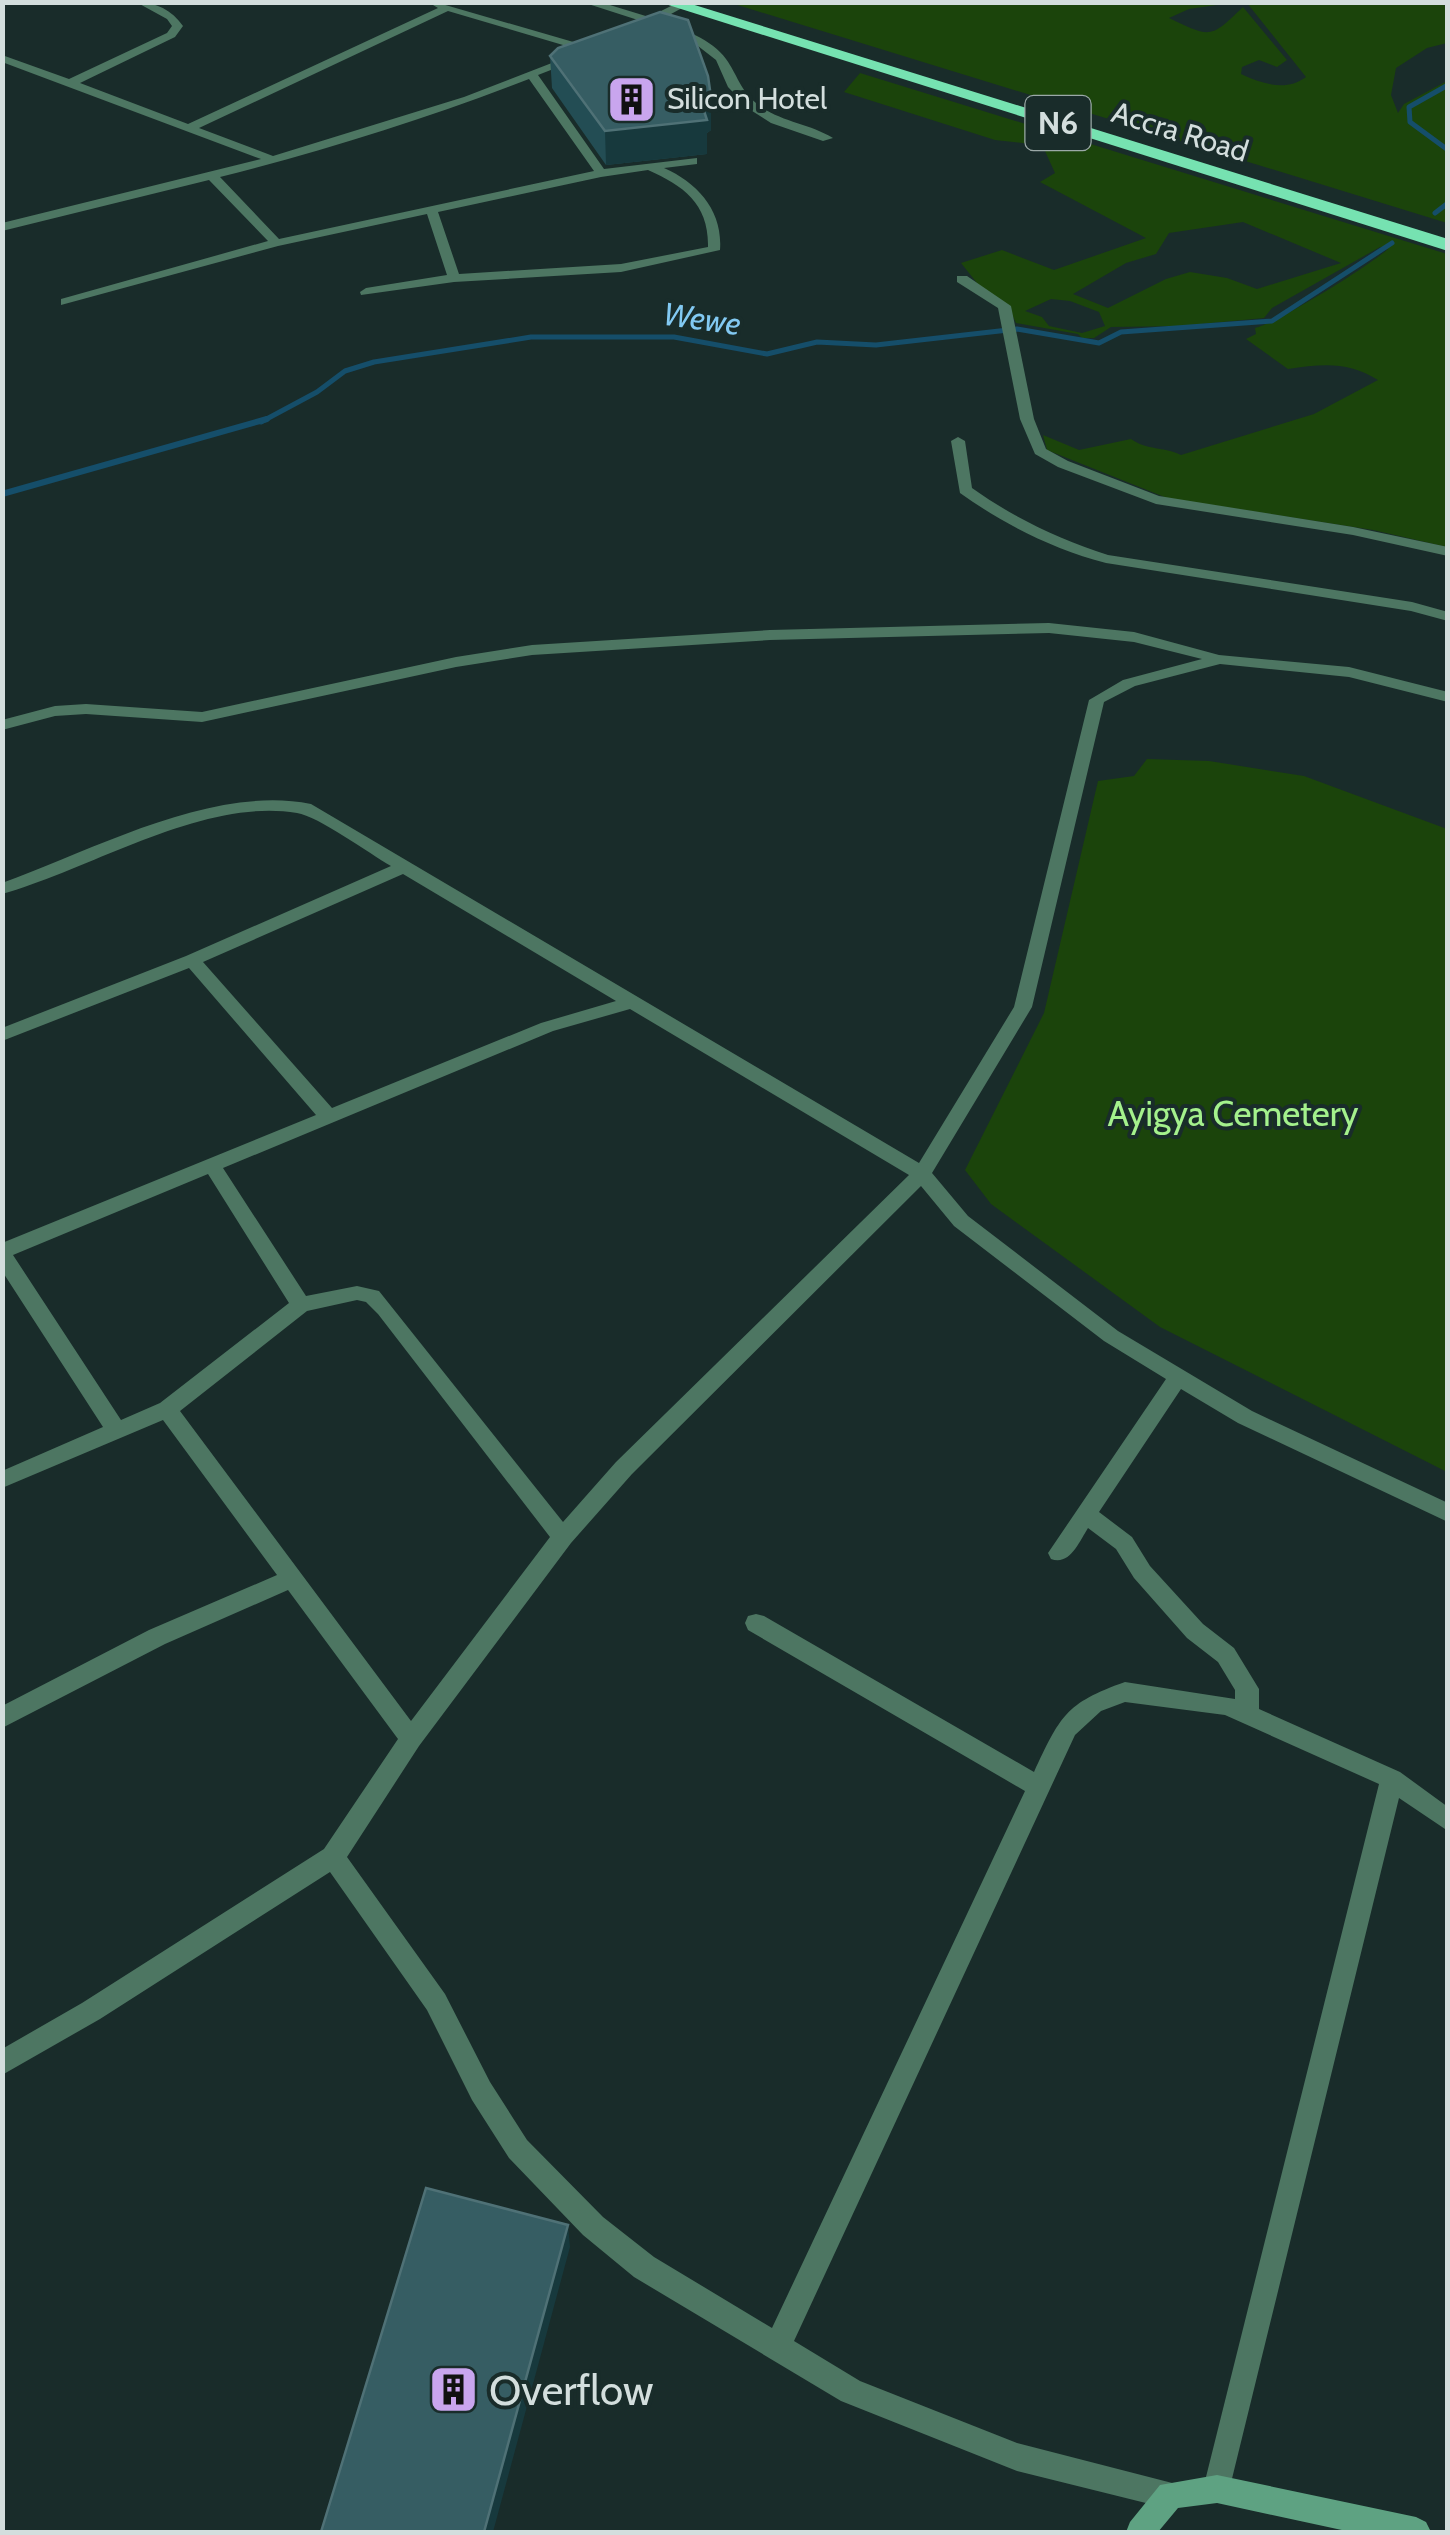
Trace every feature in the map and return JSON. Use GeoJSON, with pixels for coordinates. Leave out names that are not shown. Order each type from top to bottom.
{"type":"FeatureCollection","features":[{"type":"Feature","properties":{"kind":"highway","name":"Accra Road"},"geometry":{"type":"LineString","coordinates":[[708,2],[1448,229]]}},
{"type":"Feature","properties":{"kind":"highway","name":"Accra Road"},"geometry":{"type":"LineString","coordinates":[[678,4],[1448,244]]}},
{"type":"Feature","properties":{"kind":"street"},"geometry":{"type":"LineString","coordinates":[[71,83],[171,35],[178,26],[172,17],[141,2]]}},
{"type":"Feature","properties":{"kind":"street"},"geometry":{"type":"LineString","coordinates":[[2,227],[274,160],[532,76],[595,47],[431,2]]}},
{"type":"Feature","properties":{"kind":"street"},"geometry":{"type":"LineString","coordinates":[[587,2],[674,30],[720,56],[734,87],[762,115],[827,138]]}},
{"type":"Feature","properties":{"kind":"street"},"geometry":{"type":"LineString","coordinates":[[623,34],[678,4]]}},
{"type":"Feature","properties":{"kind":"street"},"geometry":{"type":"LineString","coordinates":[[189,128],[447,8]]}},
{"type":"Feature","properties":{"kind":"street"},"geometry":{"type":"LineString","coordinates":[[2,58],[274,160]]}},
{"type":"Feature","properties":{"kind":"street"},"geometry":{"type":"LineString","coordinates":[[532,76],[601,173]]}},
{"type":"Feature","properties":{"kind":"street"},"geometry":{"type":"LineString","coordinates":[[66,302],[276,243],[601,173],[693,161]]}},
{"type":"Feature","properties":{"kind":"street"},"geometry":{"type":"LineString","coordinates":[[366,292],[454,278],[621,268],[714,250],[714,232],[700,194],[689,184],[646,166]]}},
{"type":"Feature","properties":{"kind":"street"},"geometry":{"type":"LineString","coordinates":[[213,177],[276,243]]}},
{"type":"Feature","properties":{"kind":"street"},"geometry":{"type":"LineString","coordinates":[[432,212],[454,278]]}},
{"type":"Feature","properties":{"kind":"street"},"geometry":{"type":"LineString","coordinates":[[962,279],[1004,306],[1027,418],[1040,451],[1063,464],[1156,500],[1353,531],[1448,552]]}},
{"type":"Feature","properties":{"kind":"street"},"geometry":{"type":"LineString","coordinates":[[958,440],[966,490],[1001,517],[1063,546],[1106,558],[1448,617]]}},
{"type":"Feature","properties":{"kind":"street"},"geometry":{"type":"LineString","coordinates":[[2,726],[55,711],[86,708],[202,717],[532,650],[750,636],[1048,628],[1134,637],[1220,659],[1348,672],[1448,697]]}},
{"type":"Feature","properties":{"kind":"street"},"geometry":{"type":"LineString","coordinates":[[2,2063],[333,1857],[411,1739],[563,1537],[624,1468],[922,1174],[1023,1007],[1097,700],[1129,682],[1186,664],[1220,659]]}},
{"type":"Feature","properties":{"kind":"street"},"geometry":{"type":"LineString","coordinates":[[2,888],[232,810],[272,803],[305,808],[922,1174],[961,1221],[1110,1336],[1245,1418],[1448,1513]]}},
{"type":"Feature","properties":{"kind":"street"},"geometry":{"type":"LineString","coordinates":[[2,1034],[192,960],[406,866]]}},
{"type":"Feature","properties":{"kind":"street"},"geometry":{"type":"LineString","coordinates":[[192,960],[328,1116]]}},
{"type":"Feature","properties":{"kind":"street"},"geometry":{"type":"LineString","coordinates":[[116,1430],[2,1252],[547,1027],[632,1002]]}},
{"type":"Feature","properties":{"kind":"street"},"geometry":{"type":"LineString","coordinates":[[212,1164],[301,1305]]}},
{"type":"Feature","properties":{"kind":"street"},"geometry":{"type":"LineString","coordinates":[[2,1480],[167,1408],[301,1305],[356,1293],[372,1296],[563,1537]]}},
{"type":"Feature","properties":{"kind":"street"},"geometry":{"type":"LineString","coordinates":[[1059,1553],[1178,1377]]}},
{"type":"Feature","properties":{"kind":"street"},"geometry":{"type":"LineString","coordinates":[[167,1408],[411,1739]]}},
{"type":"Feature","properties":{"kind":"street"},"geometry":{"type":"LineString","coordinates":[[1086,1514],[1124,1543],[1142,1572],[1195,1631],[1226,1655],[1247,1688],[1247,1715]]}},
{"type":"Feature","properties":{"kind":"street"},"geometry":{"type":"LineString","coordinates":[[2,1718],[158,1636],[293,1578]]}},
{"type":"Feature","properties":{"kind":"street"},"geometry":{"type":"LineString","coordinates":[[756,1622],[1038,1787]]}},
{"type":"Feature","properties":{"kind":"street"},"geometry":{"type":"LineString","coordinates":[[777,2348],[1066,1728],[1094,1704],[1126,1692],[1228,1706],[1392,1779],[1448,1822]]}},
{"type":"Feature","properties":{"kind":"street"},"geometry":{"type":"LineString","coordinates":[[1217,2489],[1392,1779]]}},
{"type":"Feature","properties":{"kind":"street"},"geometry":{"type":"LineString","coordinates":[[333,1857],[436,2002],[481,2090],[518,2149],[593,2226],[644,2267],[851,2391],[1017,2457],[1170,2496],[1217,2489],[1416,2532]]}},
{"type":"Feature","properties":{"kind":"street"},"geometry":{"type":"LineString","coordinates":[[1140,2532],[1170,2496]]}},
{"type":"Feature","properties":{"kind":"green space"},"geometry":{"type":"Polygon","coordinates":[[[731,3],[1231,3],[1189,9],[1169,18],[1209,32],[1243,7],[1287,60],[1277,67],[1259,60],[1242,67],[1241,74],[1282,85],[1306,77],[1247,3],[1442,3],[1447,8],[1447,43],[1427,48],[1396,68],[1391,95],[1398,113],[1404,104],[1447,81],[1447,223],[731,3]]]}},
{"type":"Feature","properties":{"kind":"green space"},"geometry":{"type":"Polygon","coordinates":[[[860,73],[1447,254],[1447,547],[1373,530],[1167,498],[1047,450],[1043,435],[1079,450],[1131,439],[1181,455],[1314,414],[1378,380],[1334,366],[1288,369],[1246,339],[1256,334],[1255,328],[1323,293],[1388,249],[1380,247],[1272,308],[1264,318],[1180,326],[1111,327],[1094,338],[1016,323],[1009,308],[981,288],[961,263],[1002,250],[1054,270],[1146,238],[1040,182],[1055,173],[1045,151],[1031,144],[995,140],[844,92],[860,73]],[[1243,222],[1169,233],[1156,254],[1126,263],[1073,294],[1108,308],[1166,279],[1190,272],[1227,278],[1257,289],[1341,263],[1243,222]],[[1051,299],[1025,311],[1042,317],[1049,326],[1082,333],[1105,326],[1099,312],[1070,301],[1051,299]]]}},
{"type":"Feature","properties":{"kind":"green space","name":"Ayigya Cemetery"},"geometry":{"type":"Polygon","coordinates":[[[1147,759],[1209,761],[1304,776],[1447,829],[1447,1472],[1160,1327],[991,1204],[965,1170],[1044,1013],[1098,781],[1134,776],[1147,759]]]}},
{"type":"Feature","properties":{"kind":"building","name":"Silicon Hotel"},"geometry":{"type":"Polygon","coordinates":[[[660,12],[688,20],[708,76],[711,97],[702,105],[707,120],[605,131],[550,56],[558,48],[660,12]]]}},
{"type":"Feature","properties":{"kind":"building","name":"Overflow"},"geometry":{"type":"Polygon","coordinates":[[[426,2188],[568,2225],[484,2532],[321,2532],[426,2188]]]}},
{"type":"Feature","properties":{"kind":"waterway","name":"Wewe"},"geometry":{"type":"LineString","coordinates":[[1448,85],[1409,107],[1410,122],[1448,150]]}},
{"type":"Feature","properties":{"kind":"waterway","name":"Wewe"},"geometry":{"type":"LineString","coordinates":[[1435,213],[1448,203]]}},
{"type":"Feature","properties":{"kind":"waterway","name":"Wewe"},"geometry":{"type":"LineString","coordinates":[[266,419],[317,392],[345,371],[374,362],[531,337],[674,337],[767,354],[817,342],[876,345],[1017,329],[1099,343],[1121,332],[1272,321],[1392,243]]}},
{"type":"Feature","properties":{"kind":"waterway","name":"Wewe"},"geometry":{"type":"LineString","coordinates":[[2,494],[266,419]]}},
{"type":"Feature","properties":{"kind":"waterway","name":"Wewe"},"geometry":{"type":"LineString","coordinates":[[261,422],[266,419]]}},
{"type":"Feature","properties":{"kind":"place","name":"Silicon Hotel"},"geometry":{"type":"Point","coordinates":[632,99]}},
{"type":"Feature","properties":{"kind":"place","name":"Overflow"},"geometry":{"type":"Point","coordinates":[454,2390]}}]}
